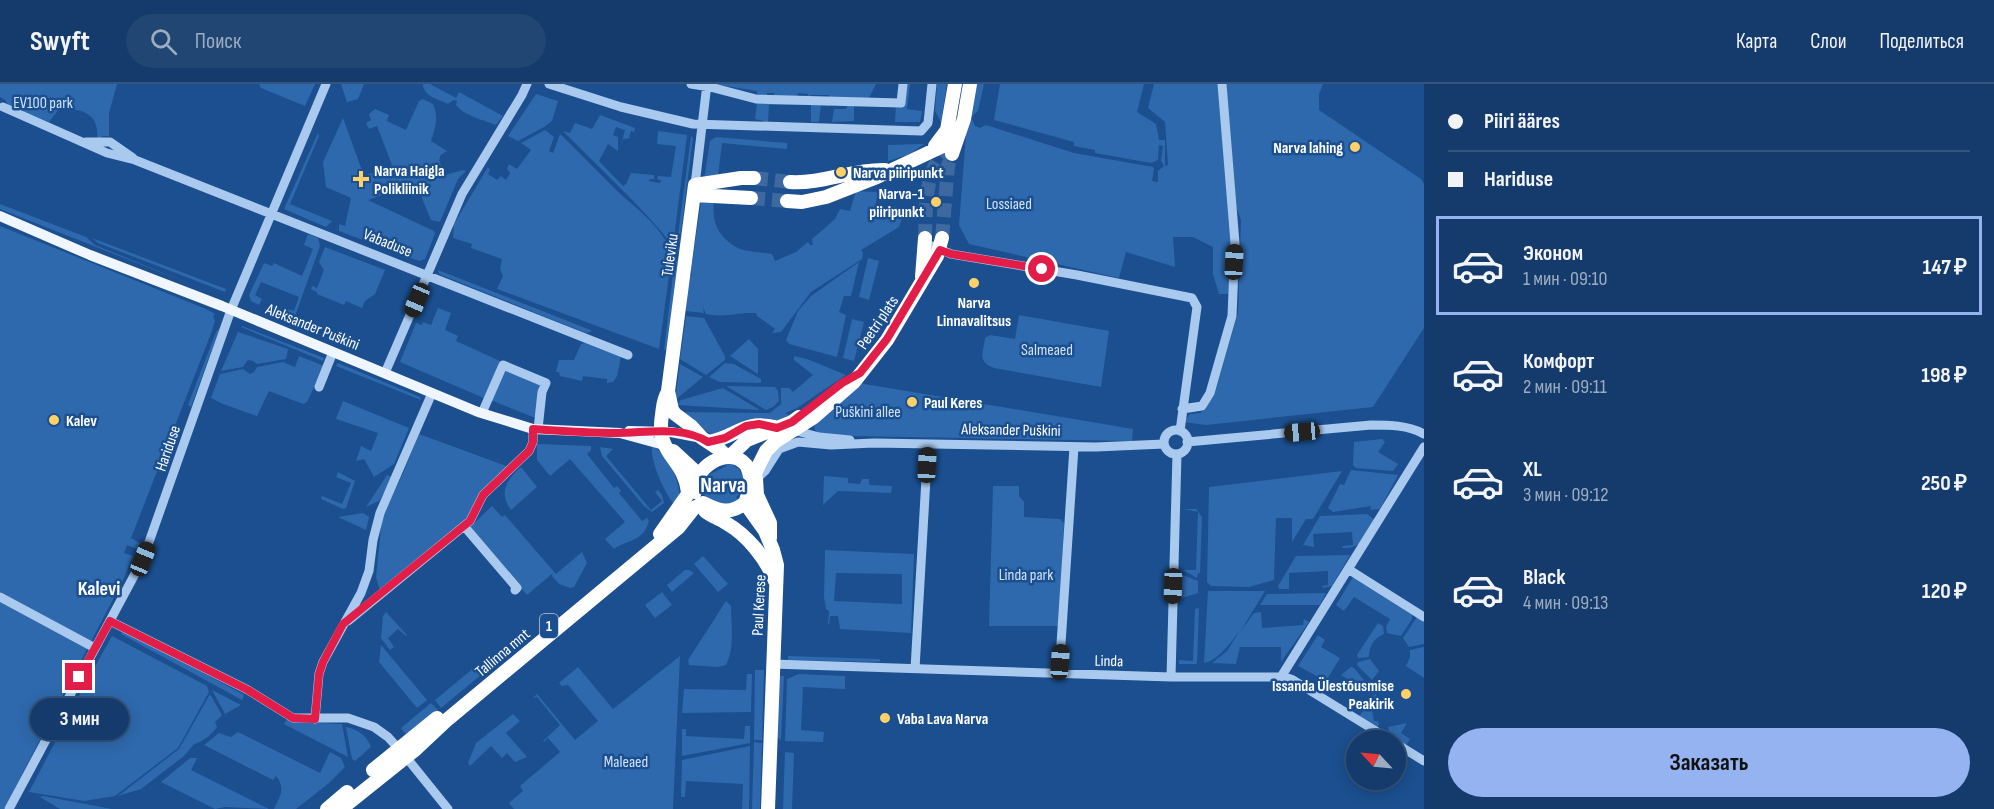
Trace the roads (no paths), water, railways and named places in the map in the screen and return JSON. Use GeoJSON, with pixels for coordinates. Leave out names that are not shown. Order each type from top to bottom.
{"type":"FeatureCollection","features":[{"type":"Feature","properties":{"kind":"highway"},"geometry":{"type":"LineString","coordinates":[[947,146],[939,142],[947,130],[955,84]]}},
{"type":"Feature","properties":{"kind":"highway"},"geometry":{"type":"LineString","coordinates":[[947,146],[957,121],[962,84]]}},
{"type":"Feature","properties":{"kind":"highway"},"geometry":{"type":"LineString","coordinates":[[787,201],[802,202],[826,197],[947,146],[964,119],[970,84]]}},
{"type":"Feature","properties":{"kind":"highway"},"geometry":{"type":"LineString","coordinates":[[790,182],[815,182],[853,172],[890,170]]}},
{"type":"Feature","properties":{"kind":"highway"},"geometry":{"type":"LineString","coordinates":[[695,190],[741,178],[754,178]]}},
{"type":"Feature","properties":{"kind":"highway"},"geometry":{"type":"LineString","coordinates":[[695,190],[751,198]]}},
{"type":"Feature","properties":{"kind":"highway","name":"Tuleviku"},"geometry":{"type":"LineString","coordinates":[[662,438],[664,397],[668,392],[695,190]]}},
{"type":"Feature","properties":{"kind":"highway","name":"Peetri plats"},"geometry":{"type":"LineString","coordinates":[[794,430],[848,389],[877,353],[919,288],[944,240]]}},
{"type":"Feature","properties":{"kind":"highway","name":"Peetri plats"},"geometry":{"type":"LineString","coordinates":[[919,288],[924,264],[924,242]]}},
{"type":"Feature","properties":{"kind":"highway","name":"Peetri plats"},"geometry":{"type":"LineString","coordinates":[[777,428],[792,422],[842,383],[860,373]]}},
{"type":"Feature","properties":{"kind":"highway"},"geometry":{"type":"LineString","coordinates":[[668,392],[675,414],[705,440],[725,438],[746,426],[759,424],[777,428]]}},
{"type":"Feature","properties":{"kind":"highway","name":"Aleksander Puškini"},"geometry":{"type":"LineString","coordinates":[[705,440],[728,457],[747,440],[777,428]]}},
{"type":"Feature","properties":{"kind":"highway","name":"1"},"geometry":{"type":"LineString","coordinates":[[745,503],[766,450],[794,430]]}},
{"type":"Feature","properties":{"kind":"highway"},"geometry":{"type":"LineString","coordinates":[[662,438],[687,479],[715,509],[733,511],[745,503]]}},
{"type":"Feature","properties":{"kind":"highway"},"geometry":{"type":"LineString","coordinates":[[662,438],[685,459],[707,513],[724,521],[745,538],[770,568],[776,583]]}},
{"type":"Feature","properties":{"kind":"highway"},"geometry":{"type":"LineString","coordinates":[[728,457],[738,459],[755,477],[758,495],[770,523],[770,540]]}},
{"type":"Feature","properties":{"kind":"highway","name":"1"},"geometry":{"type":"LineString","coordinates":[[697,492],[705,466],[712,461],[728,457]]}},
{"type":"Feature","properties":{"kind":"highway","name":"Tallinna mnt"},"geometry":{"type":"LineString","coordinates":[[327,809],[448,720],[678,527],[697,492]]}},
{"type":"Feature","properties":{"kind":"highway","name":"Tallinna mnt"},"geometry":{"type":"LineString","coordinates":[[341,809],[403,753],[664,530],[697,492]]}},
{"type":"Feature","properties":{"kind":"highway","name":"Paul Kerese"},"geometry":{"type":"LineString","coordinates":[[745,503],[770,540],[777,565],[768,809]]}},
{"type":"Feature","properties":{"kind":"highway","name":"1"},"geometry":{"type":"LineString","coordinates":[[678,527],[699,518],[717,519]]}},
{"type":"Feature","properties":{"kind":"main road","name":"Aleksander Puškini"},"geometry":{"type":"LineString","coordinates":[[0,216],[90,255],[482,413],[535,429],[620,433],[662,438],[671,432],[705,440]]}},
{"type":"Feature","properties":{"kind":"street","name":"Hariduse"},"geometry":{"type":"LineString","coordinates":[[9,809],[143,559],[231,310],[326,84]]}},
{"type":"Feature","properties":{"kind":"street"},"geometry":{"type":"LineString","coordinates":[[385,373],[462,194],[522,96],[527,84]]}},
{"type":"Feature","properties":{"kind":"street"},"geometry":{"type":"LineString","coordinates":[[549,84],[642,113],[670,117],[693,124],[921,131],[928,123],[932,84]]}},
{"type":"Feature","properties":{"kind":"street"},"geometry":{"type":"LineString","coordinates":[[691,84],[707,85],[756,99],[901,103],[903,84]]}},
{"type":"Feature","properties":{"kind":"street"},"geometry":{"type":"LineString","coordinates":[[1182,409],[1202,406],[1210,393],[1232,316],[1235,243],[1222,84]]}},
{"type":"Feature","properties":{"kind":"street","name":"Tuleviku"},"geometry":{"type":"LineString","coordinates":[[695,190],[707,85]]}},
{"type":"Feature","properties":{"kind":"street","name":"Vabaduse"},"geometry":{"type":"LineString","coordinates":[[1,105],[107,153],[135,160],[628,355]]}},
{"type":"Feature","properties":{"kind":"street"},"geometry":{"type":"LineString","coordinates":[[924,242],[944,240],[951,254],[1077,275],[1192,298],[1197,308],[1180,431]]}},
{"type":"Feature","properties":{"kind":"street"},"geometry":{"type":"LineString","coordinates":[[319,387],[333,352]]}},
{"type":"Feature","properties":{"kind":"street"},"geometry":{"type":"LineString","coordinates":[[343,624],[464,526],[474,516],[486,492],[526,456],[533,442],[546,382],[503,365],[482,413]]}},
{"type":"Feature","properties":{"kind":"street"},"geometry":{"type":"LineString","coordinates":[[315,719],[319,674],[323,662],[360,593],[369,571],[373,540],[380,513],[432,393]]}},
{"type":"Feature","properties":{"kind":"street"},"geometry":{"type":"LineString","coordinates":[[1187,442],[1371,425],[1394,426],[1416,430],[1424,434]]}},
{"type":"Feature","properties":{"kind":"street","name":"Aleksander Puškini"},"geometry":{"type":"LineString","coordinates":[[777,428],[858,442]]}},
{"type":"Feature","properties":{"kind":"street"},"geometry":{"type":"LineString","coordinates":[[1180,431],[1185,435],[1187,442],[1184,451],[1178,454],[1167,450],[1164,444],[1168,433],[1180,431]]}},
{"type":"Feature","properties":{"kind":"street","name":"Aleksander Puškini"},"geometry":{"type":"LineString","coordinates":[[755,477],[765,471],[779,449],[792,443],[841,445],[858,442],[1074,447],[1164,444]]}},
{"type":"Feature","properties":{"kind":"street"},"geometry":{"type":"LineString","coordinates":[[915,669],[927,444]]}},
{"type":"Feature","properties":{"kind":"street"},"geometry":{"type":"LineString","coordinates":[[1059,674],[1074,447]]}},
{"type":"Feature","properties":{"kind":"street"},"geometry":{"type":"LineString","coordinates":[[1281,677],[1424,447]]}},
{"type":"Feature","properties":{"kind":"street"},"geometry":{"type":"LineString","coordinates":[[1171,677],[1178,454]]}},
{"type":"Feature","properties":{"kind":"street"},"geometry":{"type":"LineString","coordinates":[[464,526],[516,588],[515,590]]}},
{"type":"Feature","properties":{"kind":"street"},"geometry":{"type":"LineString","coordinates":[[1348,569],[1424,617]]}},
{"type":"Feature","properties":{"kind":"street"},"geometry":{"type":"LineString","coordinates":[[0,597],[95,648]]}},
{"type":"Feature","properties":{"kind":"street"},"geometry":{"type":"LineString","coordinates":[[110,621],[248,690],[293,718],[348,718],[374,727],[388,737],[403,753],[448,809]]}},
{"type":"Feature","properties":{"kind":"street","name":"Linda"},"geometry":{"type":"LineString","coordinates":[[772,664],[1171,677],[1281,677],[1293,680],[1374,730]]}},
{"type":"Feature","properties":{"kind":"street","name":"Linda"},"geometry":{"type":"LineString","coordinates":[[1406,750],[1424,761]]}},
{"type":"Feature","properties":{"kind":"tunnel"},"geometry":{"type":"LineString","coordinates":[[925,238],[927,192],[933,170],[945,153]]}},
{"type":"Feature","properties":{"kind":"tunnel"},"geometry":{"type":"LineString","coordinates":[[942,238],[948,166],[952,154]]}},
{"type":"Feature","properties":{"kind":"tunnel"},"geometry":{"type":"LineString","coordinates":[[754,178],[790,182]]}},
{"type":"Feature","properties":{"kind":"tunnel"},"geometry":{"type":"LineString","coordinates":[[751,198],[787,201]]}},
{"type":"Feature","properties":{"kind":"place","name":"Narva lahing"},"geometry":{"type":"Point","coordinates":[1355,147]}},
{"type":"Feature","properties":{"kind":"place","name":"Narva piiripunkt"},"geometry":{"type":"Point","coordinates":[841,172]}},
{"type":"Feature","properties":{"kind":"place","name":"Narva Haigla Polikliinik"},"geometry":{"type":"Point","coordinates":[361,179]}},
{"type":"Feature","properties":{"kind":"place","name":"Narva-1 piiripunkt"},"geometry":{"type":"Point","coordinates":[936,202]}},
{"type":"Feature","properties":{"kind":"place","name":"Narva Linnavalitsus"},"geometry":{"type":"Point","coordinates":[974,283]}},
{"type":"Feature","properties":{"kind":"place","name":"Paul Keres"},"geometry":{"type":"Point","coordinates":[912,402]}},
{"type":"Feature","properties":{"kind":"place","name":"Kalev"},"geometry":{"type":"Point","coordinates":[54,420]}},
{"type":"Feature","properties":{"kind":"place","name":"Issanda Ülestõusmise Peakirik"},"geometry":{"type":"Point","coordinates":[1406,694]}},
{"type":"Feature","properties":{"kind":"place","name":"Vaba Lava Narva"},"geometry":{"type":"Point","coordinates":[885,718]}},
{"type":"Feature","properties":{"kind":"district","name":"Narva"},"geometry":{"type":"Point","coordinates":[723,484]}},
{"type":"Feature","properties":{"kind":"district","name":"Kalevi"},"geometry":{"type":"Point","coordinates":[99,588]}},
{"type":"Feature","properties":{"kind":"park label","name":"EV100 park"},"geometry":{"type":"Point","coordinates":[43,102]}},
{"type":"Feature","properties":{"kind":"park label","name":"Lossiaed"},"geometry":{"type":"Point","coordinates":[1009,203]}},
{"type":"Feature","properties":{"kind":"park label","name":"Salmeaed"},"geometry":{"type":"Point","coordinates":[1047,349]}},
{"type":"Feature","properties":{"kind":"park label","name":"Puškini allee"},"geometry":{"type":"Point","coordinates":[868,411]}},
{"type":"Feature","properties":{"kind":"park label","name":"Linda park"},"geometry":{"type":"Point","coordinates":[1026,574]}},
{"type":"Feature","properties":{"kind":"park label","name":"Maleaed"},"geometry":{"type":"Point","coordinates":[626,761]}}]}
